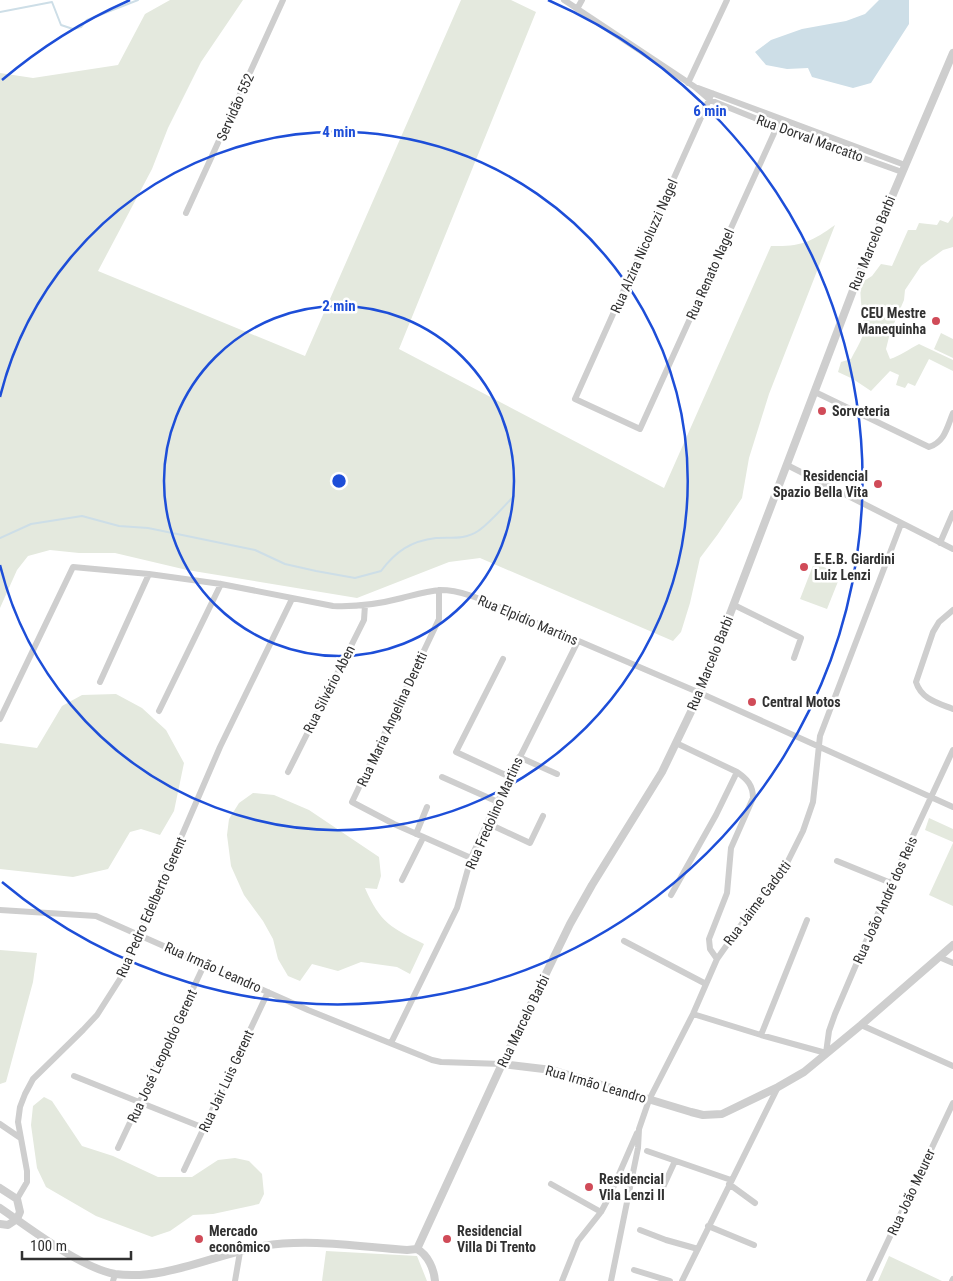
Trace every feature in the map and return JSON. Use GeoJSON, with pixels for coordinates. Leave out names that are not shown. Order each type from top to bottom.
{"type":"FeatureCollection","features":[{"type":"Feature","properties":{"kind":"street","name":"Servidão 552"},"geometry":{"type":"LineString","coordinates":[[186,213],[283,0]]}},
{"type":"Feature","properties":{"kind":"street","name":"Rua Dorval Marcatto"},"geometry":{"type":"LineString","coordinates":[[564,0],[688,83],[711,96],[777,127],[903,169]]}},
{"type":"Feature","properties":{"kind":"street"},"geometry":{"type":"LineString","coordinates":[[577,8],[582,0]]}},
{"type":"Feature","properties":{"kind":"street"},"geometry":{"type":"LineString","coordinates":[[688,83],[726,0]]}},
{"type":"Feature","properties":{"kind":"street","name":"Rua Marcelo Barbi"},"geometry":{"type":"LineString","coordinates":[[417,1249],[502,1064],[573,918],[652,789],[700,693],[860,272],[953,53]]}},
{"type":"Feature","properties":{"kind":"street","name":"Rua Dorval Marcatto"},"geometry":{"type":"LineString","coordinates":[[711,96],[780,120],[903,169]]}},
{"type":"Feature","properties":{"kind":"street","name":"Rua Alzira Nicoluzzi Nagel"},"geometry":{"type":"LineString","coordinates":[[640,429],[575,399],[711,96]]}},
{"type":"Feature","properties":{"kind":"street","name":"Rua Renato Nagel"},"geometry":{"type":"LineString","coordinates":[[640,429],[780,120]]}},
{"type":"Feature","properties":{"kind":"street"},"geometry":{"type":"LineString","coordinates":[[815,392],[929,446],[937,444],[942,439],[953,413]]}},
{"type":"Feature","properties":{"kind":"street"},"geometry":{"type":"LineString","coordinates":[[786,465],[953,549]]}},
{"type":"Feature","properties":{"kind":"street"},"geometry":{"type":"LineString","coordinates":[[940,543],[953,513]]}},
{"type":"Feature","properties":{"kind":"street","name":"Rua Jaime Gadotti"},"geometry":{"type":"LineString","coordinates":[[611,1281],[638,1148],[639,1129],[649,1100],[693,1014],[717,959],[758,901],[778,877],[794,851],[813,802],[820,736],[901,524]]}},
{"type":"Feature","properties":{"kind":"street","name":"Rua Elpidio Martins"},"geometry":{"type":"LineString","coordinates":[[0,719],[73,568],[149,574],[221,584],[333,606],[365,605],[439,590],[476,597],[700,693],[953,807]]}},
{"type":"Feature","properties":{"kind":"street"},"geometry":{"type":"LineString","coordinates":[[100,682],[149,574]]}},
{"type":"Feature","properties":{"kind":"street"},"geometry":{"type":"LineString","coordinates":[[159,711],[221,584]]}},
{"type":"Feature","properties":{"kind":"street","name":"Rua Maria Angelina Deretti"},"geometry":{"type":"LineString","coordinates":[[416,834],[352,802],[439,619],[439,590]]}},
{"type":"Feature","properties":{"kind":"street","name":"Rua Pedro Edelberto Gerent"},"geometry":{"type":"LineString","coordinates":[[17,1199],[27,1182],[25,1160],[19,1137],[20,1107],[33,1079],[83,1030],[96,1015],[120,979],[220,747],[292,599]]}},
{"type":"Feature","properties":{"kind":"street","name":"Rua Silvério Aben"},"geometry":{"type":"LineString","coordinates":[[288,772],[364,620],[365,605]]}},
{"type":"Feature","properties":{"kind":"street"},"geometry":{"type":"LineString","coordinates":[[734,605],[801,638],[794,658]]}},
{"type":"Feature","properties":{"kind":"street"},"geometry":{"type":"LineString","coordinates":[[953,610],[939,622],[933,632],[916,682],[918,690],[926,697],[953,709]]}},
{"type":"Feature","properties":{"kind":"street","name":"Rua Fredolino Martins"},"geometry":{"type":"LineString","coordinates":[[391,1043],[457,908],[471,858],[487,823],[578,641]]}},
{"type":"Feature","properties":{"kind":"street"},"geometry":{"type":"LineString","coordinates":[[503,659],[456,752],[510,776]]}},
{"type":"Feature","properties":{"kind":"street"},"geometry":{"type":"LineString","coordinates":[[676,743],[737,772],[751,786],[753,798],[731,848],[727,893],[709,939],[710,949],[717,959]]}},
{"type":"Feature","properties":{"kind":"street","name":"Rua João André dos Reis"},"geometry":{"type":"LineString","coordinates":[[826,1053],[829,1031],[835,1014],[891,883],[953,750]]}},
{"type":"Feature","properties":{"kind":"street"},"geometry":{"type":"LineString","coordinates":[[519,757],[557,774]]}},
{"type":"Feature","properties":{"kind":"street"},"geometry":{"type":"LineString","coordinates":[[671,895],[716,815],[737,772]]}},
{"type":"Feature","properties":{"kind":"street"},"geometry":{"type":"LineString","coordinates":[[442,777],[498,802]]}},
{"type":"Feature","properties":{"kind":"street"},"geometry":{"type":"LineString","coordinates":[[427,807],[416,834],[471,858]]}},
{"type":"Feature","properties":{"kind":"street"},"geometry":{"type":"LineString","coordinates":[[487,823],[530,843],[543,816]]}},
{"type":"Feature","properties":{"kind":"street"},"geometry":{"type":"LineString","coordinates":[[402,880],[423,838]]}},
{"type":"Feature","properties":{"kind":"street"},"geometry":{"type":"LineString","coordinates":[[837,861],[891,883]]}},
{"type":"Feature","properties":{"kind":"street","name":"Rua Irmão Leandro"},"geometry":{"type":"LineString","coordinates":[[0,910],[96,916],[308,1010],[432,1060],[502,1064],[552,1070],[691,1112],[714,1115],[729,1112],[804,1072],[953,945]]}},
{"type":"Feature","properties":{"kind":"street"},"geometry":{"type":"LineString","coordinates":[[761,1035],[807,920]]}},
{"type":"Feature","properties":{"kind":"street"},"geometry":{"type":"LineString","coordinates":[[624,941],[706,984]]}},
{"type":"Feature","properties":{"kind":"street"},"geometry":{"type":"LineString","coordinates":[[940,957],[953,962]]}},
{"type":"Feature","properties":{"kind":"street","name":"Rua José Leopoldo Gerent"},"geometry":{"type":"LineString","coordinates":[[118,1148],[205,963]]}},
{"type":"Feature","properties":{"kind":"street","name":"Rua Jair Luis Gerent"},"geometry":{"type":"LineString","coordinates":[[184,1170],[268,992]]}},
{"type":"Feature","properties":{"kind":"street"},"geometry":{"type":"LineString","coordinates":[[693,1014],[826,1053]]}},
{"type":"Feature","properties":{"kind":"street"},"geometry":{"type":"LineString","coordinates":[[861,1025],[953,1066]]}},
{"type":"Feature","properties":{"kind":"street"},"geometry":{"type":"LineString","coordinates":[[74,1076],[204,1128]]}},
{"type":"Feature","properties":{"kind":"street"},"geometry":{"type":"LineString","coordinates":[[682,1281],[778,1087]]}},
{"type":"Feature","properties":{"kind":"street","name":"Rua João Meurer"},"geometry":{"type":"LineString","coordinates":[[869,1281],[953,1103]]}},
{"type":"Feature","properties":{"kind":"street"},"geometry":{"type":"LineString","coordinates":[[0,1124],[19,1137]]}},
{"type":"Feature","properties":{"kind":"street"},"geometry":{"type":"LineString","coordinates":[[562,1281],[578,1241],[601,1212],[609,1197],[639,1129]]}},
{"type":"Feature","properties":{"kind":"street"},"geometry":{"type":"LineString","coordinates":[[647,1151],[730,1182],[755,1203]]}},
{"type":"Feature","properties":{"kind":"street"},"geometry":{"type":"LineString","coordinates":[[659,1196],[676,1161]]}},
{"type":"Feature","properties":{"kind":"street"},"geometry":{"type":"LineString","coordinates":[[552,1184],[601,1212]]}},
{"type":"Feature","properties":{"kind":"street"},"geometry":{"type":"LineString","coordinates":[[0,1188],[17,1199],[20,1212],[17,1219],[8,1225],[0,1224]]}},
{"type":"Feature","properties":{"kind":"street"},"geometry":{"type":"LineString","coordinates":[[0,1208],[58,1246],[114,1277],[147,1275],[186,1267],[263,1246],[306,1243],[407,1250],[417,1249],[426,1255],[433,1270],[435,1281]]}},
{"type":"Feature","properties":{"kind":"street"},"geometry":{"type":"LineString","coordinates":[[708,1226],[754,1245]]}},
{"type":"Feature","properties":{"kind":"street"},"geometry":{"type":"LineString","coordinates":[[640,1230],[698,1249]]}},
{"type":"Feature","properties":{"kind":"street"},"geometry":{"type":"LineString","coordinates":[[235,1281],[240,1252]]}},
{"type":"Feature","properties":{"kind":"street"},"geometry":{"type":"LineString","coordinates":[[634,1270],[670,1281]]}},
{"type":"Feature","properties":{"kind":"shaded area"},"geometry":{"type":"Polygon","coordinates":[[[170,0],[243,0],[201,62],[168,128],[152,169],[98,271],[305,356],[461,0],[511,0],[536,12],[399,349],[664,488],[771,246],[790,246],[805,242],[819,236],[835,225],[769,394],[749,458],[742,498],[700,558],[690,603],[681,632],[673,641],[480,558],[449,562],[357,598],[187,570],[115,553],[79,553],[50,550],[28,556],[17,570],[0,608],[0,73],[33,78],[118,65],[145,14],[170,0]]]}},
{"type":"Feature","properties":{"kind":"shaded area"},"geometry":{"type":"Polygon","coordinates":[[[879,0],[909,0],[909,24],[871,83],[853,88],[812,77],[808,68],[787,69],[766,65],[755,52],[771,40],[802,29],[846,21],[865,14],[879,0]]]}},
{"type":"Feature","properties":{"kind":"shaded area"},"geometry":{"type":"Polygon","coordinates":[[[953,216],[953,247],[943,250],[921,266],[905,290],[904,300],[890,333],[886,349],[890,359],[919,344],[953,360],[953,371],[929,359],[915,386],[908,383],[905,388],[896,385],[899,375],[890,371],[871,391],[838,372],[841,362],[851,359],[863,334],[864,327],[860,295],[862,282],[872,276],[881,264],[892,266],[908,230],[916,230],[919,223],[937,225],[940,220],[948,223],[953,216]]]}},
{"type":"Feature","properties":{"kind":"shaded area"},"geometry":{"type":"Polygon","coordinates":[[[941,333],[953,339],[953,358],[934,349],[941,333]]]}},
{"type":"Feature","properties":{"kind":"shaded area"},"geometry":{"type":"Polygon","coordinates":[[[814,563],[841,574],[827,609],[800,599],[814,563]]]}},
{"type":"Feature","properties":{"kind":"shaded area"},"geometry":{"type":"Polygon","coordinates":[[[116,694],[142,708],[166,730],[184,763],[174,811],[160,835],[141,829],[130,832],[108,869],[73,877],[0,869],[0,743],[37,748],[62,706],[82,695],[116,694]]]}},
{"type":"Feature","properties":{"kind":"shaded area"},"geometry":{"type":"Polygon","coordinates":[[[253,793],[274,795],[309,810],[379,857],[381,876],[377,889],[365,888],[376,909],[388,923],[424,944],[410,974],[397,967],[361,962],[338,971],[312,964],[300,981],[288,976],[278,959],[273,939],[263,921],[244,895],[231,866],[227,835],[229,819],[239,803],[253,793]]]}},
{"type":"Feature","properties":{"kind":"shaded area"},"geometry":{"type":"Polygon","coordinates":[[[929,818],[953,829],[953,842],[925,830],[929,818]]]}},
{"type":"Feature","properties":{"kind":"shaded area"},"geometry":{"type":"Polygon","coordinates":[[[953,843],[953,906],[929,895],[953,843]]]}},
{"type":"Feature","properties":{"kind":"shaded area"},"geometry":{"type":"Polygon","coordinates":[[[0,950],[37,953],[33,982],[6,1082],[0,1084],[0,950]]]}},
{"type":"Feature","properties":{"kind":"shaded area"},"geometry":{"type":"Polygon","coordinates":[[[44,1097],[52,1101],[82,1146],[113,1156],[158,1177],[192,1177],[218,1160],[235,1158],[249,1161],[262,1174],[264,1194],[259,1204],[213,1214],[193,1215],[170,1231],[152,1237],[96,1216],[46,1187],[37,1168],[31,1125],[33,1106],[44,1097]]]}},
{"type":"Feature","properties":{"kind":"shaded area"},"geometry":{"type":"Polygon","coordinates":[[[326,1251],[417,1256],[427,1281],[322,1281],[326,1251]]]}},
{"type":"Feature","properties":{"kind":"shaded area"},"geometry":{"type":"Polygon","coordinates":[[[889,1256],[942,1281],[878,1281],[889,1256]]]}},
{"type":"Feature","properties":{"kind":"waterway"},"geometry":{"type":"LineString","coordinates":[[0,12],[52,2],[61,25],[73,29],[81,27],[87,20],[138,0]]}},
{"type":"Feature","properties":{"kind":"waterway"},"geometry":{"type":"LineString","coordinates":[[0,538],[31,524],[82,516],[119,526],[148,528],[255,550],[285,564],[355,578],[381,571],[392,558],[412,544],[427,539],[457,538],[473,534],[487,524],[514,496]]}},
{"type":"Feature","properties":{"kind":"place","name":"CEU Mestre Manequinha"},"geometry":{"type":"Point","coordinates":[936,321]}},
{"type":"Feature","properties":{"kind":"place","name":"Sorveteria"},"geometry":{"type":"Point","coordinates":[822,411]}},
{"type":"Feature","properties":{"kind":"place","name":"Residencial Spazio Bella Vita"},"geometry":{"type":"Point","coordinates":[878,484]}},
{"type":"Feature","properties":{"kind":"place","name":"E.E.B. Giardini Luiz Lenzi"},"geometry":{"type":"Point","coordinates":[804,567]}},
{"type":"Feature","properties":{"kind":"place","name":"Central Motos"},"geometry":{"type":"Point","coordinates":[752,702]}},
{"type":"Feature","properties":{"kind":"place","name":"Residencial Vila Lenzi II"},"geometry":{"type":"Point","coordinates":[589,1187]}},
{"type":"Feature","properties":{"kind":"place","name":"Mercado econômico"},"geometry":{"type":"Point","coordinates":[199,1239]}},
{"type":"Feature","properties":{"kind":"place","name":"Residencial Villa Di Trento"},"geometry":{"type":"Point","coordinates":[447,1239]}}]}
